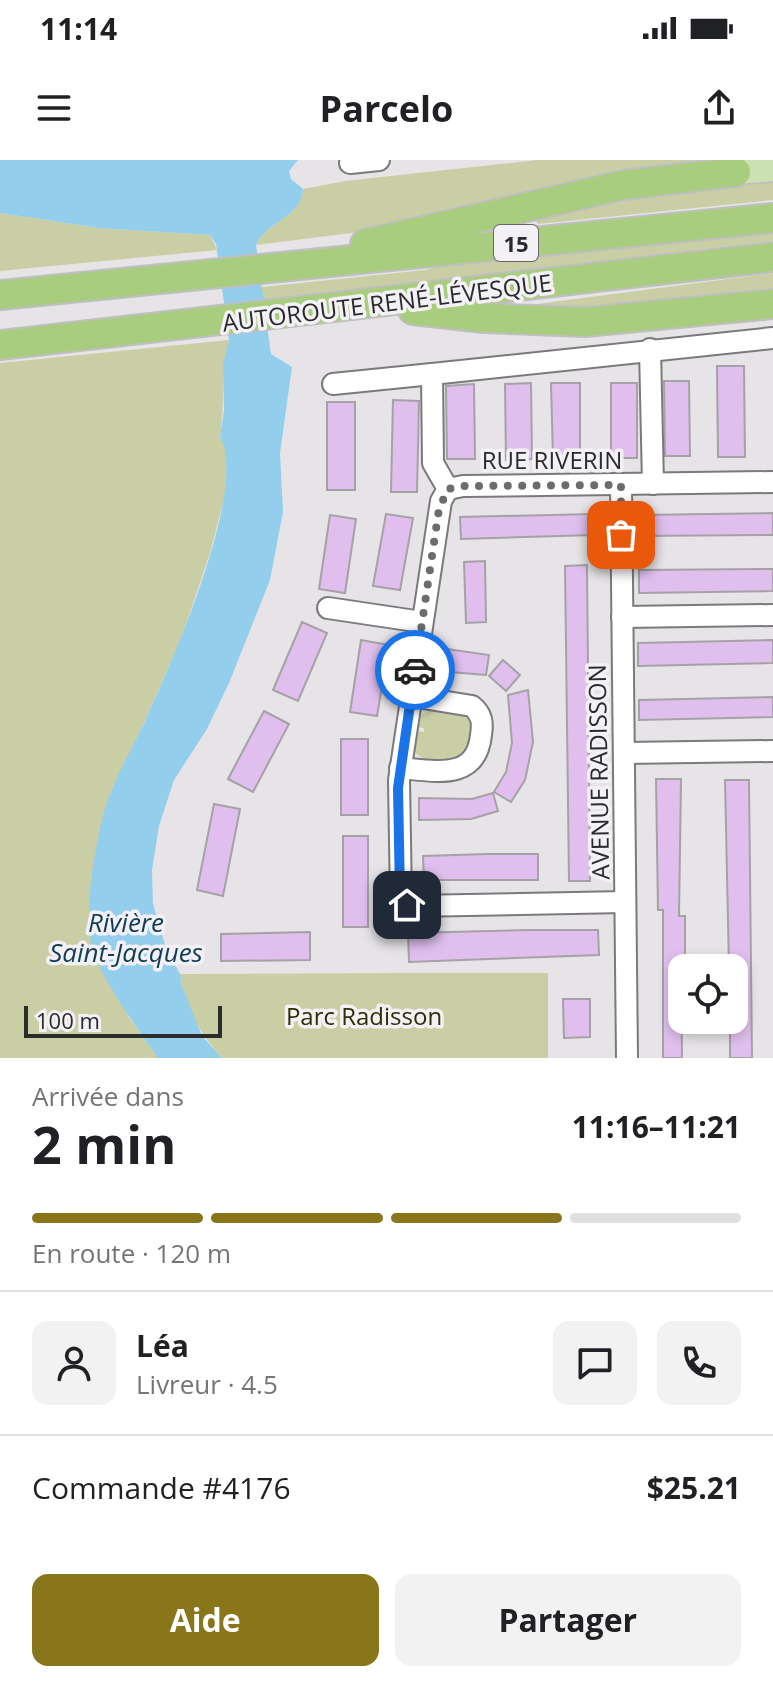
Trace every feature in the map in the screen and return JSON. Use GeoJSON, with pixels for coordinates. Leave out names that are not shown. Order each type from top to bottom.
{"type":"FeatureCollection","features":[{"type":"Feature","properties":{"kind":"highway"},"geometry":{"type":"LineString","coordinates":[[260,269],[623,185],[736,166]]}},
{"type":"Feature","properties":{"kind":"highway","name":"AUTOROUTE RENÉ-LÉVESQUE"},"geometry":{"type":"LineString","coordinates":[[0,295],[773,218]]}},
{"type":"Feature","properties":{"kind":"highway","name":"AUTOROUTE RENÉ-LÉVESQUE"},"geometry":{"type":"LineString","coordinates":[[0,345],[773,257]]}},
{"type":"Feature","properties":{"kind":"highway"},"geometry":{"type":"LineString","coordinates":[[360,305],[484,318],[574,322],[773,304]]}},
{"type":"Feature","properties":{"kind":"main road"},"geometry":{"type":"LineString","coordinates":[[736,166],[773,169]]}},
{"type":"Feature","properties":{"kind":"street"},"geometry":{"type":"LineString","coordinates":[[350,163],[379,160]]}},
{"type":"Feature","properties":{"kind":"street"},"geometry":{"type":"LineString","coordinates":[[333,384],[773,338]]}},
{"type":"Feature","properties":{"kind":"street"},"geometry":{"type":"LineString","coordinates":[[650,349],[653,484]]}},
{"type":"Feature","properties":{"kind":"street"},"geometry":{"type":"LineString","coordinates":[[432,374],[433,463],[448,489],[439,509],[400,768],[400,895],[407,905],[625,902]]}},
{"type":"Feature","properties":{"kind":"street","name":"RUE RIVERIN"},"geometry":{"type":"LineString","coordinates":[[448,489],[463,486],[773,482]]}},
{"type":"Feature","properties":{"kind":"street","name":"AVENUE RADISSON"},"geometry":{"type":"LineString","coordinates":[[621,485],[627,1058]]}},
{"type":"Feature","properties":{"kind":"street"},"geometry":{"type":"LineString","coordinates":[[328,608],[422,622]]}},
{"type":"Feature","properties":{"kind":"street"},"geometry":{"type":"LineString","coordinates":[[622,617],[773,615]]}},
{"type":"Feature","properties":{"kind":"street"},"geometry":{"type":"LineString","coordinates":[[400,768],[463,769],[473,761],[480,742],[481,718],[472,706],[411,696]]}},
{"type":"Feature","properties":{"kind":"street"},"geometry":{"type":"LineString","coordinates":[[624,753],[773,751]]}},
{"type":"Feature","properties":{"kind":"green space"},"geometry":{"type":"Polygon","coordinates":[[[537,160],[725,160],[399,227],[256,245],[267,230],[297,206],[303,189],[345,181],[537,160]]]}},
{"type":"Feature","properties":{"kind":"green space"},"geometry":{"type":"Polygon","coordinates":[[[773,177],[773,200],[538,224],[533,217],[540,211],[773,177]]]}},
{"type":"Feature","properties":{"kind":"green space"},"geometry":{"type":"Polygon","coordinates":[[[0,213],[99,228],[210,235],[217,250],[0,271],[0,213]]]}},
{"type":"Feature","properties":{"kind":"green space"},"geometry":{"type":"Polygon","coordinates":[[[773,233],[773,241],[262,301],[262,287],[425,270],[442,265],[773,233]]]}},
{"type":"Feature","properties":{"kind":"green space"},"geometry":{"type":"Polygon","coordinates":[[[773,273],[773,297],[648,312],[514,307],[773,273]]]}},
{"type":"Feature","properties":{"kind":"green space"},"geometry":{"type":"Polygon","coordinates":[[[229,340],[220,437],[228,450],[225,495],[210,553],[180,642],[105,810],[89,909],[128,1016],[158,1058],[0,1058],[0,363],[229,340]]]}},
{"type":"Feature","properties":{"kind":"green space"},"geometry":{"type":"Polygon","coordinates":[[[432,709],[459,713],[469,719],[472,731],[464,751],[445,762],[424,759],[414,751],[414,731],[424,732],[424,728],[415,727],[419,716],[432,709]]]}},
{"type":"Feature","properties":{"kind":"green space","name":"Parc Radisson"},"geometry":{"type":"Polygon","coordinates":[[[548,973],[548,1058],[222,1058],[194,1019],[180,974],[548,973]]]}},
{"type":"Feature","properties":{"kind":"water","name":"Rivière Saint-Jacques"},"geometry":{"type":"Polygon","coordinates":[[[0,160],[298,160],[289,171],[291,179],[303,189],[301,199],[290,213],[267,230],[256,245],[271,354],[292,367],[280,453],[283,512],[270,580],[207,729],[174,780],[159,826],[152,870],[153,904],[166,948],[180,974],[202,1036],[222,1058],[158,1058],[101,969],[94,955],[89,928],[94,860],[108,799],[190,615],[217,532],[225,493],[226,461],[220,437],[224,410],[223,365],[229,340],[216,244],[210,235],[99,228],[0,213],[0,160]]]}},
{"type":"Feature","properties":{"kind":"building"},"geometry":{"type":"Polygon","coordinates":[[[717,366],[744,366],[745,457],[718,457],[717,366]]]}},
{"type":"Feature","properties":{"kind":"building"},"geometry":{"type":"Polygon","coordinates":[[[664,381],[689,381],[690,456],[665,456],[664,381]]]}},
{"type":"Feature","properties":{"kind":"building"},"geometry":{"type":"Polygon","coordinates":[[[531,383],[532,459],[506,460],[505,384],[531,383]]]}},
{"type":"Feature","properties":{"kind":"building"},"geometry":{"type":"Polygon","coordinates":[[[551,383],[580,383],[580,459],[553,459],[551,383]]]}},
{"type":"Feature","properties":{"kind":"building"},"geometry":{"type":"Polygon","coordinates":[[[611,383],[637,383],[637,458],[611,458],[611,383]]]}},
{"type":"Feature","properties":{"kind":"building"},"geometry":{"type":"Polygon","coordinates":[[[474,384],[475,459],[447,459],[446,386],[474,384]]]}},
{"type":"Feature","properties":{"kind":"building"},"geometry":{"type":"Polygon","coordinates":[[[393,400],[419,401],[417,492],[391,492],[393,400]]]}},
{"type":"Feature","properties":{"kind":"building"},"geometry":{"type":"Polygon","coordinates":[[[327,402],[355,402],[355,490],[327,490],[327,402]]]}},
{"type":"Feature","properties":{"kind":"building"},"geometry":{"type":"Polygon","coordinates":[[[773,513],[773,535],[637,536],[637,515],[773,513]]]}},
{"type":"Feature","properties":{"kind":"building"},"geometry":{"type":"Polygon","coordinates":[[[386,514],[413,518],[400,590],[373,586],[386,514]]]}},
{"type":"Feature","properties":{"kind":"building"},"geometry":{"type":"Polygon","coordinates":[[[593,514],[593,535],[461,539],[460,517],[593,514]]]}},
{"type":"Feature","properties":{"kind":"building"},"geometry":{"type":"Polygon","coordinates":[[[330,515],[356,519],[345,593],[319,589],[330,515]]]}},
{"type":"Feature","properties":{"kind":"building"},"geometry":{"type":"Polygon","coordinates":[[[485,561],[486,622],[466,623],[464,562],[485,561]]]}},
{"type":"Feature","properties":{"kind":"building"},"geometry":{"type":"Polygon","coordinates":[[[587,565],[590,881],[569,881],[565,566],[587,565]]]}},
{"type":"Feature","properties":{"kind":"building"},"geometry":{"type":"Polygon","coordinates":[[[773,569],[773,591],[639,593],[639,570],[773,569]]]}},
{"type":"Feature","properties":{"kind":"building"},"geometry":{"type":"Polygon","coordinates":[[[302,622],[327,633],[298,701],[273,690],[302,622]]]}},
{"type":"Feature","properties":{"kind":"building"},"geometry":{"type":"Polygon","coordinates":[[[361,640],[389,645],[377,716],[350,712],[361,640]]]}},
{"type":"Feature","properties":{"kind":"building"},"geometry":{"type":"Polygon","coordinates":[[[773,640],[773,663],[638,666],[638,643],[773,640]]]}},
{"type":"Feature","properties":{"kind":"building"},"geometry":{"type":"Polygon","coordinates":[[[440,648],[489,655],[486,675],[438,671],[440,648]]]}},
{"type":"Feature","properties":{"kind":"building"},"geometry":{"type":"Polygon","coordinates":[[[503,660],[520,675],[506,691],[489,676],[503,660]]]}},
{"type":"Feature","properties":{"kind":"building"},"geometry":{"type":"Polygon","coordinates":[[[528,690],[533,742],[525,780],[511,802],[494,792],[506,772],[512,743],[508,695],[528,690]]]}},
{"type":"Feature","properties":{"kind":"building"},"geometry":{"type":"Polygon","coordinates":[[[773,697],[773,717],[639,720],[639,700],[773,697]]]}},
{"type":"Feature","properties":{"kind":"building"},"geometry":{"type":"Polygon","coordinates":[[[264,711],[289,724],[253,792],[228,779],[264,711]]]}},
{"type":"Feature","properties":{"kind":"building"},"geometry":{"type":"Polygon","coordinates":[[[341,739],[368,739],[368,815],[341,815],[341,739]]]}},
{"type":"Feature","properties":{"kind":"building"},"geometry":{"type":"Polygon","coordinates":[[[656,779],[681,779],[679,916],[685,916],[685,954],[668,954],[668,1034],[682,1034],[682,1058],[663,1058],[663,910],[658,910],[656,779]]]}},
{"type":"Feature","properties":{"kind":"building"},"geometry":{"type":"Polygon","coordinates":[[[725,780],[749,780],[752,1058],[730,1058],[730,1034],[748,1034],[748,954],[729,954],[725,780]]]}},
{"type":"Feature","properties":{"kind":"building"},"geometry":{"type":"Polygon","coordinates":[[[493,793],[498,811],[471,819],[419,820],[419,798],[472,799],[493,793]]]}},
{"type":"Feature","properties":{"kind":"building"},"geometry":{"type":"Polygon","coordinates":[[[214,804],[240,809],[223,896],[197,890],[214,804]]]}},
{"type":"Feature","properties":{"kind":"building"},"geometry":{"type":"Polygon","coordinates":[[[343,836],[368,836],[368,927],[343,927],[343,836]]]}},
{"type":"Feature","properties":{"kind":"building"},"geometry":{"type":"Polygon","coordinates":[[[538,854],[538,880],[424,880],[423,856],[538,854]]]}},
{"type":"Feature","properties":{"kind":"building"},"geometry":{"type":"Polygon","coordinates":[[[598,930],[599,955],[409,962],[408,933],[598,930]]]}},
{"type":"Feature","properties":{"kind":"building"},"geometry":{"type":"Polygon","coordinates":[[[310,932],[310,960],[221,961],[221,934],[310,932]]]}},
{"type":"Feature","properties":{"kind":"building"},"geometry":{"type":"Polygon","coordinates":[[[563,999],[590,999],[590,1037],[564,1038],[563,999]]]}},
{"type":"Feature","properties":{"kind":"way so far"},"geometry":{"type":"LineString","coordinates":[[415,670],[439,509],[443,495],[451,487],[621,485],[621,535]]}},
{"type":"Feature","properties":{"kind":"route"},"geometry":{"type":"LineString","coordinates":[[407,905],[400,895],[398,798],[415,670]]}}]}
